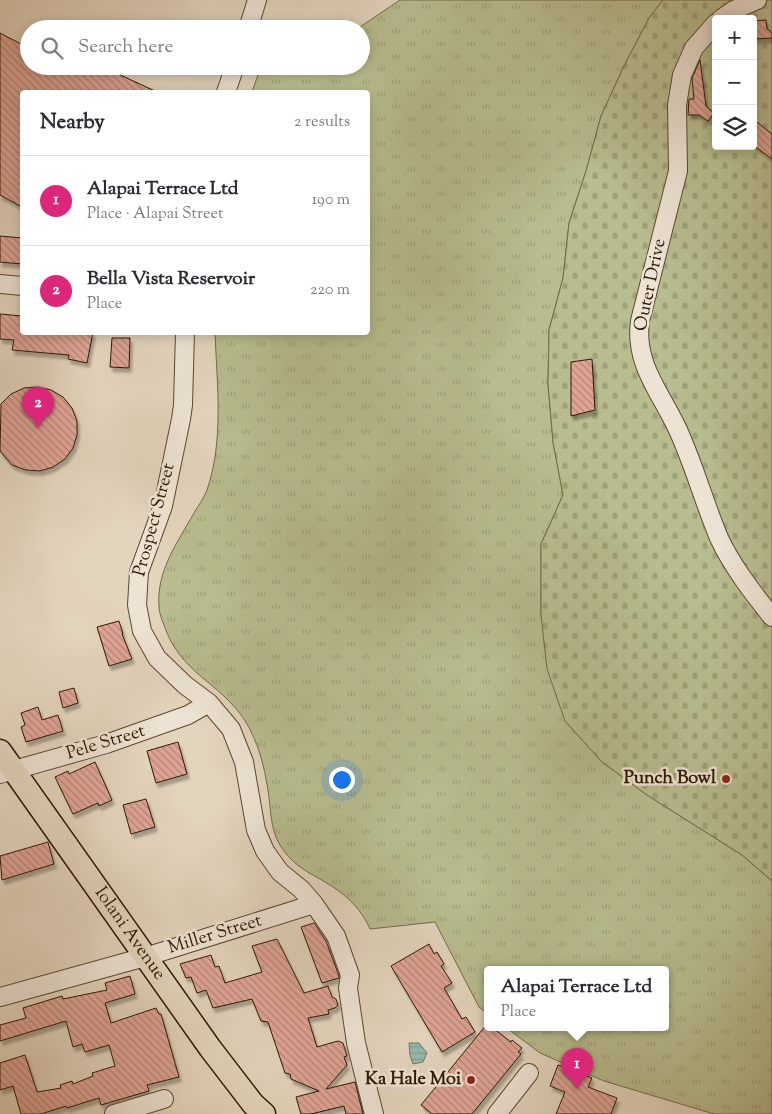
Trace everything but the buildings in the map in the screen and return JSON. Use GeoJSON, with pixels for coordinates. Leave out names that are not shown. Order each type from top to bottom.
{"type":"FeatureCollection","features":[{"type":"Feature","properties":{"kind":"main road","name":"Iolani Avenue"},"geometry":{"type":"LineString","coordinates":[[0,751],[7,772],[80,862],[210,1048],[253,1104],[264,1114]]}},
{"type":"Feature","properties":{"kind":"street"},"geometry":{"type":"LineString","coordinates":[[251,20],[257,0]]}},
{"type":"Feature","properties":{"kind":"street"},"geometry":{"type":"LineString","coordinates":[[727,15],[757,0]]}},
{"type":"Feature","properties":{"kind":"street","name":"Outer Drive"},"geometry":{"type":"LineString","coordinates":[[712,28],[694,48],[687,61],[678,90],[678,171],[640,321],[639,342],[644,364],[678,430],[724,548],[745,581],[772,617]]}},
{"type":"Feature","properties":{"kind":"street"},"geometry":{"type":"LineString","coordinates":[[227,90],[232,75]]}},
{"type":"Feature","properties":{"kind":"street"},"geometry":{"type":"LineString","coordinates":[[0,284],[20,286]]}},
{"type":"Feature","properties":{"kind":"street","name":"Prospect Street"},"geometry":{"type":"LineString","coordinates":[[185,335],[181,419],[163,506],[139,572],[137,605],[142,631],[157,658],[185,685],[209,703],[231,729],[244,762],[256,830],[265,851],[280,872],[301,889],[314,904],[336,936],[350,975],[348,988],[356,1043],[374,1114]]}},
{"type":"Feature","properties":{"kind":"street","name":"Pele Street"},"geometry":{"type":"LineString","coordinates":[[7,772],[116,741],[188,715],[209,703]]}},
{"type":"Feature","properties":{"kind":"street","name":"Miller Street"},"geometry":{"type":"LineString","coordinates":[[0,997],[145,957],[314,904]]}},
{"type":"Feature","properties":{"kind":"street"},"geometry":{"type":"LineString","coordinates":[[497,1114],[529,1073]]}},
{"type":"Feature","properties":{"kind":"street"},"geometry":{"type":"LineString","coordinates":[[114,1114],[164,1098]]}},
{"type":"Feature","properties":{"kind":"green space"},"geometry":{"type":"Polygon","coordinates":[[[400,0],[663,0],[649,18],[601,116],[569,223],[563,278],[549,330],[548,384],[553,442],[563,495],[541,544],[541,615],[565,721],[602,762],[647,795],[742,855],[772,881],[772,1114],[714,1114],[604,1081],[540,1053],[511,1031],[669,1031],[669,966],[484,966],[484,1011],[479,1007],[435,922],[370,929],[363,916],[350,900],[333,887],[304,870],[292,860],[280,845],[273,826],[262,762],[249,727],[234,706],[180,655],[171,641],[161,616],[159,594],[164,570],[206,493],[216,452],[218,392],[215,335],[370,335],[370,90],[253,90],[258,75],[370,75],[370,20],[400,0]]]}},
{"type":"Feature","properties":{"kind":"green space"},"geometry":{"type":"Polygon","coordinates":[[[663,0],[772,0],[772,881],[742,855],[647,795],[602,762],[565,721],[547,669],[541,615],[541,544],[563,495],[553,442],[548,384],[549,330],[563,278],[569,223],[601,116],[649,18],[663,0]]]}},
{"type":"Feature","properties":{"kind":"shaded area"},"geometry":{"type":"Polygon","coordinates":[[[409,1043],[419,1043],[427,1053],[423,1062],[413,1064],[409,1043]]]}},
{"type":"Feature","properties":{"kind":"place","name":"Bella Vista Reservoir"},"geometry":{"type":"Point","coordinates":[38,428]}},
{"type":"Feature","properties":{"kind":"place","name":"Punch Bowl"},"geometry":{"type":"Point","coordinates":[726,779]}},
{"type":"Feature","properties":{"kind":"place","name":"Ka Hale Moi"},"geometry":{"type":"Point","coordinates":[471,1080]}},
{"type":"Feature","properties":{"kind":"place","name":"Alapai Terrace Ltd"},"geometry":{"type":"Point","coordinates":[577,1089]}}]}
